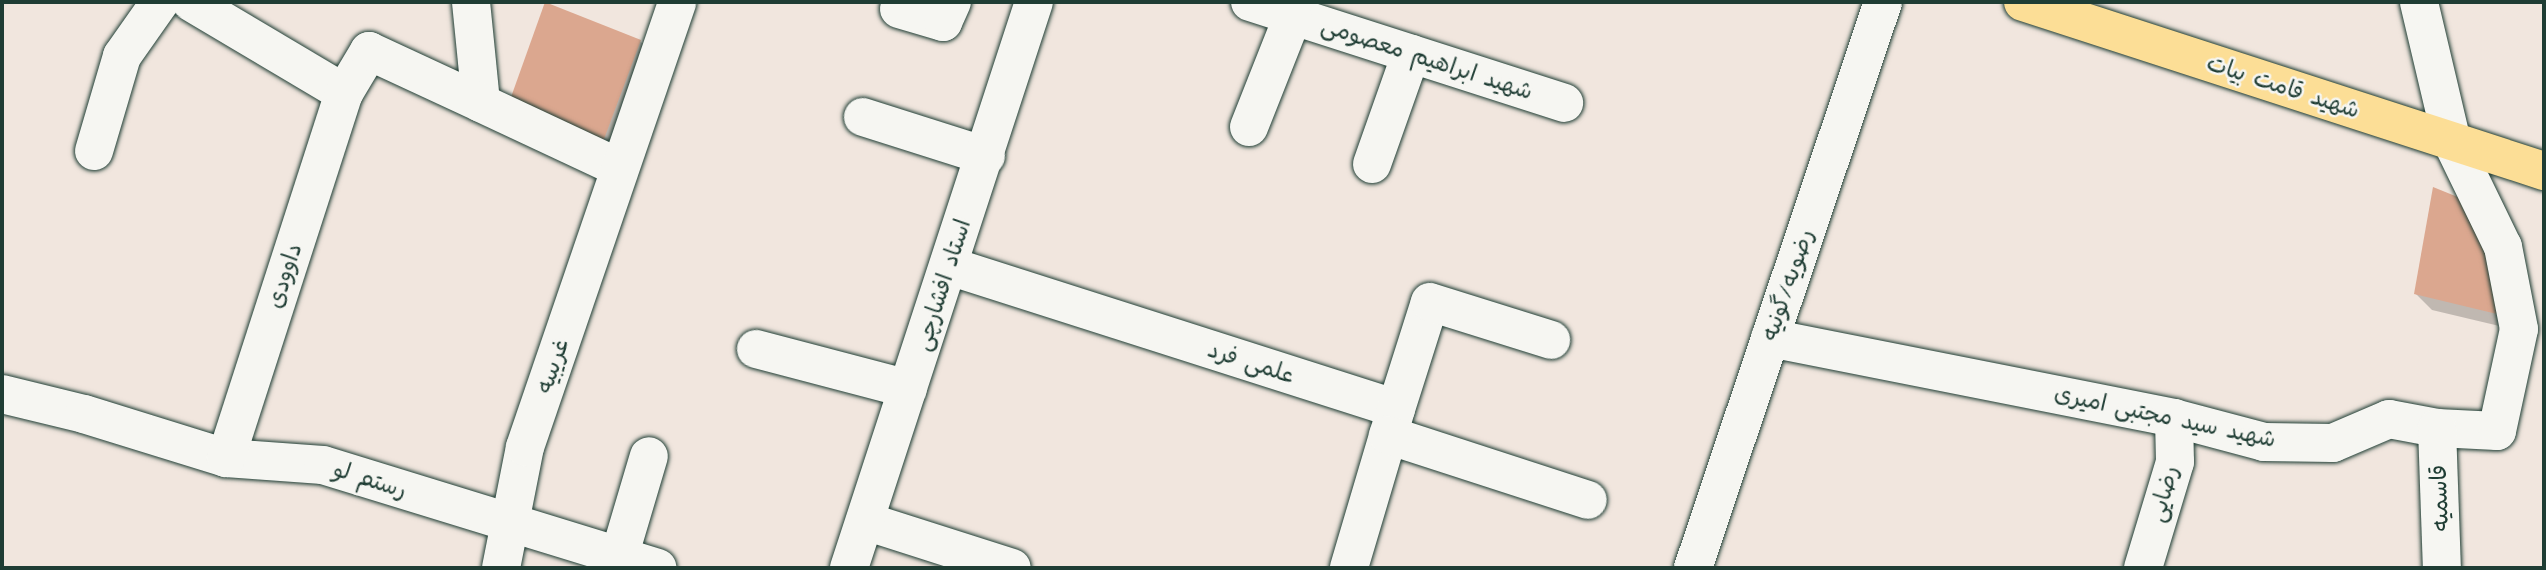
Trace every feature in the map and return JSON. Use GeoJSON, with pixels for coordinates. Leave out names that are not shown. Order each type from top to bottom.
{"type":"FeatureCollection","features":[{"type":"Feature","properties":{"kind":"main road","name":"شهید قامت بیات"},"geometry":{"type":"LineString","coordinates":[[2022,2],[2544,172]]}},
{"type":"Feature","properties":{"kind":"street"},"geometry":{"type":"LineString","coordinates":[[94,152],[122,56],[160,2]]}},
{"type":"Feature","properties":{"kind":"street"},"geometry":{"type":"LineString","coordinates":[[191,2],[344,93]]}},
{"type":"Feature","properties":{"kind":"street"},"geometry":{"type":"LineString","coordinates":[[471,2],[481,103],[620,168]]}},
{"type":"Feature","properties":{"kind":"street","name":"غریبیه"},"geometry":{"type":"LineString","coordinates":[[501,568],[525,447],[677,2]]}},
{"type":"Feature","properties":{"kind":"street"},"geometry":{"type":"LineString","coordinates":[[899,9],[943,22],[952,2]]}},
{"type":"Feature","properties":{"kind":"street","name":"استاد افشارچی"},"geometry":{"type":"LineString","coordinates":[[849,568],[986,156],[1034,2]]}},
{"type":"Feature","properties":{"kind":"street","name":"شهید ابراهیم معصومی"},"geometry":{"type":"LineString","coordinates":[[1250,2],[1564,103]]}},
{"type":"Feature","properties":{"kind":"street","name":"رضویه/گونیه"},"geometry":{"type":"LineString","coordinates":[[1693,568],[1883,2]]}},
{"type":"Feature","properties":{"kind":"street"},"geometry":{"type":"LineString","coordinates":[[2419,2],[2452,142],[2503,247],[2532,324]]}},
{"type":"Feature","properties":{"kind":"street"},"geometry":{"type":"LineString","coordinates":[[1249,127],[1293,16]]}},
{"type":"Feature","properties":{"kind":"street","name":"داوودی"},"geometry":{"type":"LineString","coordinates":[[226,458],[344,93],[369,51],[481,103]]}},
{"type":"Feature","properties":{"kind":"street"},"geometry":{"type":"LineString","coordinates":[[1371,164],[1411,54]]}},
{"type":"Feature","properties":{"kind":"street"},"geometry":{"type":"LineString","coordinates":[[863,117],[986,156]]}},
{"type":"Feature","properties":{"kind":"street","name":"علمی فرد"},"geometry":{"type":"LineString","coordinates":[[949,266],[1392,422],[1588,500]]}},
{"type":"Feature","properties":{"kind":"street"},"geometry":{"type":"LineString","coordinates":[[1349,568],[1430,302],[1551,340]]}},
{"type":"Feature","properties":{"kind":"street","name":"شهید سید مجتبی امیری"},"geometry":{"type":"LineString","coordinates":[[1770,338],[2174,418],[2264,442],[2333,443],[2389,419],[2437,428],[2497,431],[2532,324]]}},
{"type":"Feature","properties":{"kind":"street"},"geometry":{"type":"LineString","coordinates":[[756,349],[908,389]]}},
{"type":"Feature","properties":{"kind":"street","name":"رستم لو"},"geometry":{"type":"LineString","coordinates":[[2,394],[84,414],[226,458],[323,465],[510,525],[657,568]]}},
{"type":"Feature","properties":{"kind":"street","name":"رضایی"},"geometry":{"type":"LineString","coordinates":[[2143,568],[2175,462],[2174,418]]}},
{"type":"Feature","properties":{"kind":"street","name":"قاسمیه"},"geometry":{"type":"LineString","coordinates":[[2437,428],[2442,568]]}},
{"type":"Feature","properties":{"kind":"street"},"geometry":{"type":"LineString","coordinates":[[619,557],[649,456]]}},
{"type":"Feature","properties":{"kind":"street"},"geometry":{"type":"LineString","coordinates":[[865,521],[1012,568]]}},
{"type":"Feature","properties":{"kind":"building"},"geometry":{"type":"Polygon","coordinates":[[[545,2],[641,40],[601,147],[505,114],[545,2]]]}},
{"type":"Feature","properties":{"kind":"building"},"geometry":{"type":"Polygon","coordinates":[[[2433,187],[2480,206],[2497,314],[2414,294],[2433,187]]]}}]}
